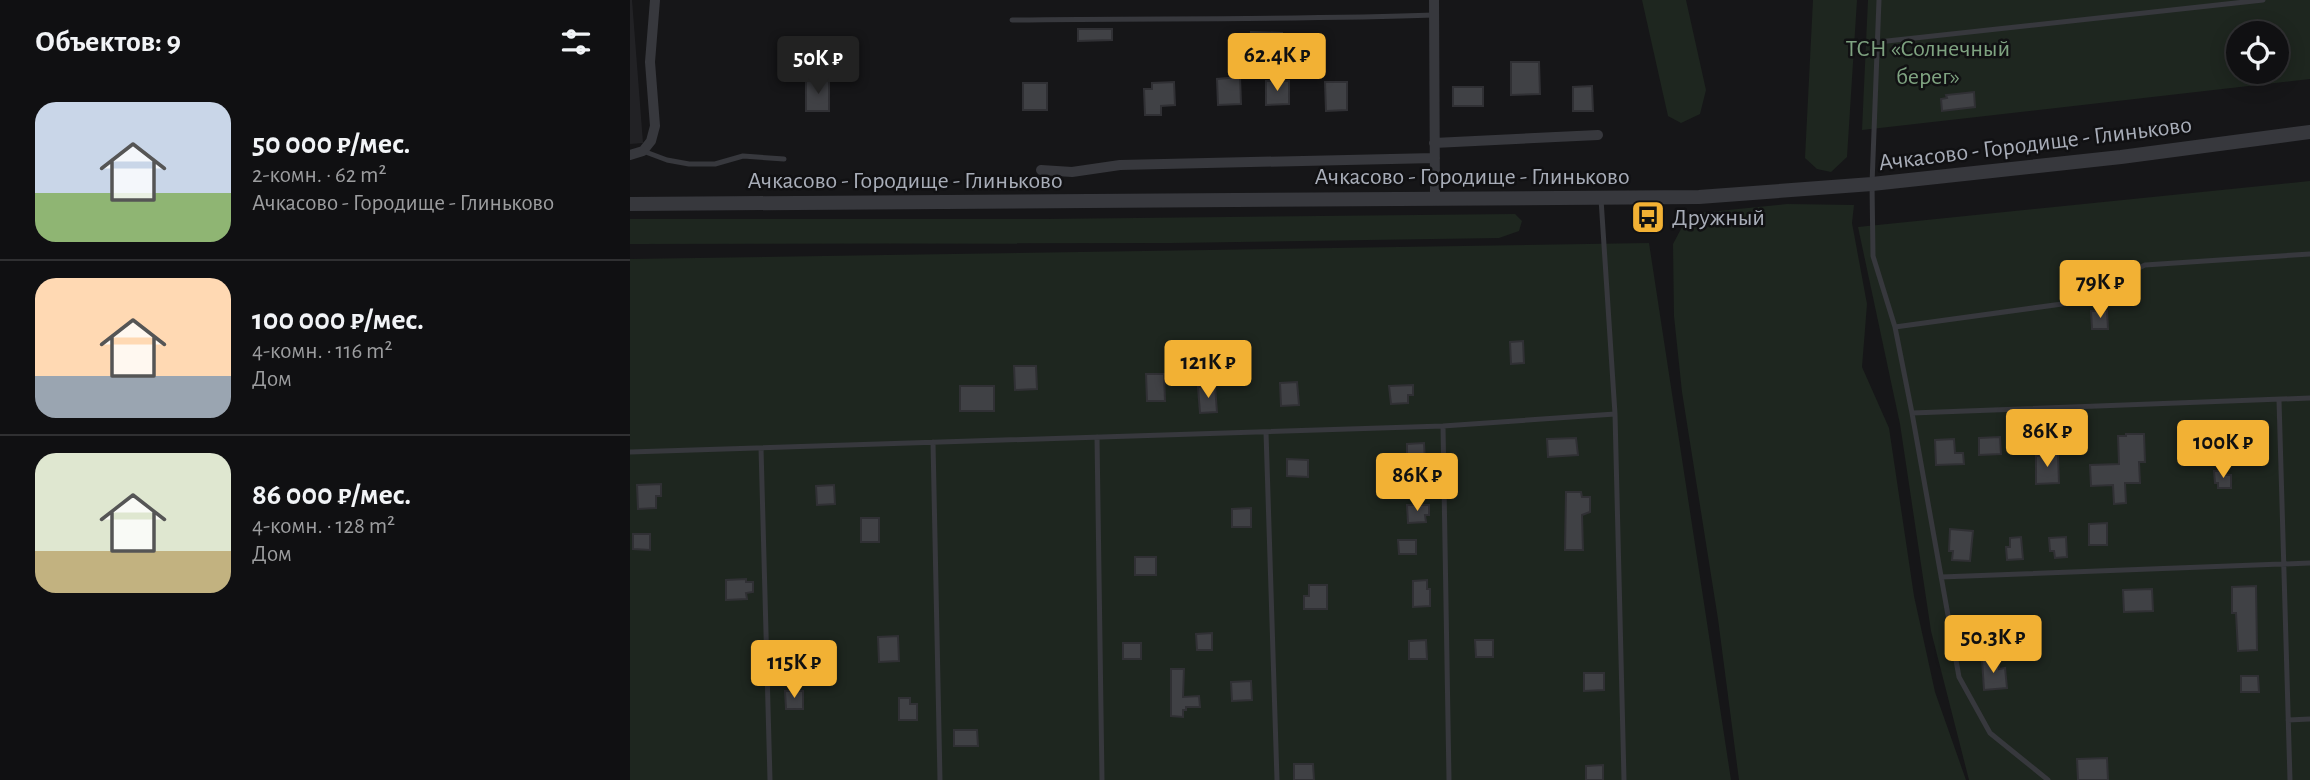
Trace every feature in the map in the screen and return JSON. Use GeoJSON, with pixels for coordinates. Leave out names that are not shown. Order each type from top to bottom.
{"type":"FeatureCollection","features":[{"type":"Feature","properties":{"kind":"street"},"geometry":{"type":"LineString","coordinates":[[630,155],[643,151],[651,141],[655,126],[650,62],[655,0]]}},
{"type":"Feature","properties":{"kind":"street"},"geometry":{"type":"LineString","coordinates":[[1434,0],[1435,199]]}},
{"type":"Feature","properties":{"kind":"street","name":"Ачкасово - Городище - Глиньково"},"geometry":{"type":"LineString","coordinates":[[630,204],[1699,197],[1872,184],[2121,157],[2310,132]]}},
{"type":"Feature","properties":{"kind":"street"},"geometry":{"type":"LineString","coordinates":[[1434,143],[1598,135]]}},
{"type":"Feature","properties":{"kind":"street"},"geometry":{"type":"LineString","coordinates":[[1041,170],[1072,172],[1120,164],[1434,158]]}},
{"type":"Feature","properties":{"kind":"lane"},"geometry":{"type":"LineString","coordinates":[[1879,0],[1872,184],[1873,256],[1895,327],[1959,677],[1990,733],[2048,780]]}},
{"type":"Feature","properties":{"kind":"lane"},"geometry":{"type":"LineString","coordinates":[[1878,42],[2263,0]]}},
{"type":"Feature","properties":{"kind":"lane"},"geometry":{"type":"LineString","coordinates":[[1012,20],[1293,19],[1434,15]]}},
{"type":"Feature","properties":{"kind":"lane"},"geometry":{"type":"LineString","coordinates":[[643,151],[667,160],[689,164],[715,164],[743,156],[784,159]]}},
{"type":"Feature","properties":{"kind":"lane"},"geometry":{"type":"LineString","coordinates":[[1601,198],[1615,414],[1624,780]]}},
{"type":"Feature","properties":{"kind":"lane"},"geometry":{"type":"LineString","coordinates":[[1895,327],[2062,304],[2145,265],[2310,254]]}},
{"type":"Feature","properties":{"kind":"lane"},"geometry":{"type":"LineString","coordinates":[[1912,413],[2310,398]]}},
{"type":"Feature","properties":{"kind":"lane"},"geometry":{"type":"LineString","coordinates":[[2279,400],[2290,780]]}},
{"type":"Feature","properties":{"kind":"lane"},"geometry":{"type":"LineString","coordinates":[[630,452],[1443,426],[1615,414]]}},
{"type":"Feature","properties":{"kind":"lane"},"geometry":{"type":"LineString","coordinates":[[1443,426],[1449,780]]}},
{"type":"Feature","properties":{"kind":"lane"},"geometry":{"type":"LineString","coordinates":[[1266,432],[1278,780]]}},
{"type":"Feature","properties":{"kind":"lane"},"geometry":{"type":"LineString","coordinates":[[1097,437],[1102,780]]}},
{"type":"Feature","properties":{"kind":"lane"},"geometry":{"type":"LineString","coordinates":[[933,442],[940,780]]}},
{"type":"Feature","properties":{"kind":"lane"},"geometry":{"type":"LineString","coordinates":[[761,448],[770,780]]}},
{"type":"Feature","properties":{"kind":"lane"},"geometry":{"type":"LineString","coordinates":[[1941,577],[2310,563]]}},
{"type":"Feature","properties":{"kind":"lane"},"geometry":{"type":"LineString","coordinates":[[2288,720],[2310,719]]}},
{"type":"Feature","properties":{"kind":"shaded area"},"geometry":{"type":"Polygon","coordinates":[[[630,0],[643,143],[630,144],[630,0]]]}},
{"type":"Feature","properties":{"kind":"green space"},"geometry":{"type":"Polygon","coordinates":[[[1642,0],[1686,0],[1706,90],[1700,114],[1681,123],[1668,116],[1642,0]]]}},
{"type":"Feature","properties":{"kind":"green space"},"geometry":{"type":"Polygon","coordinates":[[[1813,0],[1857,0],[1847,157],[1831,172],[1817,169],[1805,158],[1813,0]]]}},
{"type":"Feature","properties":{"kind":"green space","name":"ТСН «Солнечный берег»"},"geometry":{"type":"Polygon","coordinates":[[[1868,0],[2310,0],[2310,79],[2289,81],[2289,21],[2226,21],[2226,84],[2266,84],[1862,130],[1868,0]]]}},
{"type":"Feature","properties":{"kind":"green space"},"geometry":{"type":"Polygon","coordinates":[[[2310,181],[2310,780],[1969,780],[1931,631],[1900,424],[1858,227],[2310,181]]]}},
{"type":"Feature","properties":{"kind":"green space"},"geometry":{"type":"Polygon","coordinates":[[[1787,204],[1854,205],[1852,223],[1867,304],[1862,367],[1889,428],[1914,596],[1935,692],[1966,780],[1739,780],[1718,619],[1682,392],[1674,316],[1673,244],[1689,214],[1787,204]]]}},
{"type":"Feature","properties":{"kind":"green space"},"geometry":{"type":"Polygon","coordinates":[[[1515,214],[1522,221],[1519,231],[1499,238],[1172,243],[630,244],[630,219],[1045,219],[1515,214]]]}},
{"type":"Feature","properties":{"kind":"green space"},"geometry":{"type":"Polygon","coordinates":[[[1649,243],[1731,780],[630,780],[630,259],[1649,243]]]}},
{"type":"Feature","properties":{"kind":"building"},"geometry":{"type":"Polygon","coordinates":[[[1078,29],[1112,29],[1112,40],[1078,41],[1078,29]]]}},
{"type":"Feature","properties":{"kind":"building"},"geometry":{"type":"Polygon","coordinates":[[[1251,32],[1282,33],[1282,46],[1251,46],[1251,32]]]}},
{"type":"Feature","properties":{"kind":"building"},"geometry":{"type":"Polygon","coordinates":[[[1511,62],[1539,62],[1540,94],[1511,95],[1511,62]]]}},
{"type":"Feature","properties":{"kind":"building"},"geometry":{"type":"Polygon","coordinates":[[[1240,77],[1241,104],[1218,105],[1217,79],[1240,77]]]}},
{"type":"Feature","properties":{"kind":"building"},"geometry":{"type":"Polygon","coordinates":[[[806,81],[829,81],[829,111],[806,111],[806,81]]]}},
{"type":"Feature","properties":{"kind":"building"},"geometry":{"type":"Polygon","coordinates":[[[1266,81],[1289,81],[1289,104],[1266,105],[1266,81]]]}},
{"type":"Feature","properties":{"kind":"building"},"geometry":{"type":"Polygon","coordinates":[[[1174,82],[1175,105],[1161,106],[1161,115],[1145,115],[1144,89],[1152,89],[1152,83],[1174,82]]]}},
{"type":"Feature","properties":{"kind":"building"},"geometry":{"type":"Polygon","coordinates":[[[1325,82],[1347,82],[1347,110],[1326,111],[1325,82]]]}},
{"type":"Feature","properties":{"kind":"building"},"geometry":{"type":"Polygon","coordinates":[[[1023,83],[1047,83],[1047,110],[1023,110],[1023,83]]]}},
{"type":"Feature","properties":{"kind":"building"},"geometry":{"type":"Polygon","coordinates":[[[1592,86],[1593,111],[1573,111],[1573,87],[1592,86]]]}},
{"type":"Feature","properties":{"kind":"building"},"geometry":{"type":"Polygon","coordinates":[[[1453,87],[1483,87],[1483,106],[1453,106],[1453,87]]]}},
{"type":"Feature","properties":{"kind":"building"},"geometry":{"type":"Polygon","coordinates":[[[1974,92],[1975,107],[1942,111],[1941,99],[1947,98],[1946,95],[1974,92]]]}},
{"type":"Feature","properties":{"kind":"building"},"geometry":{"type":"Polygon","coordinates":[[[2091,311],[2107,311],[2108,329],[2092,329],[2091,311]]]}},
{"type":"Feature","properties":{"kind":"building"},"geometry":{"type":"Polygon","coordinates":[[[1523,341],[1524,363],[1511,364],[1510,342],[1523,341]]]}},
{"type":"Feature","properties":{"kind":"building"},"geometry":{"type":"Polygon","coordinates":[[[1014,366],[1036,366],[1037,389],[1015,390],[1014,366]]]}},
{"type":"Feature","properties":{"kind":"building"},"geometry":{"type":"Polygon","coordinates":[[[1146,374],[1164,374],[1165,401],[1147,401],[1146,374]]]}},
{"type":"Feature","properties":{"kind":"building"},"geometry":{"type":"Polygon","coordinates":[[[1297,382],[1299,405],[1281,406],[1280,383],[1297,382]]]}},
{"type":"Feature","properties":{"kind":"building"},"geometry":{"type":"Polygon","coordinates":[[[1413,385],[1413,395],[1408,395],[1408,403],[1391,404],[1389,386],[1413,385]]]}},
{"type":"Feature","properties":{"kind":"building"},"geometry":{"type":"Polygon","coordinates":[[[960,386],[994,386],[994,411],[960,411],[960,386]]]}},
{"type":"Feature","properties":{"kind":"building"},"geometry":{"type":"Polygon","coordinates":[[[1215,386],[1217,412],[1200,413],[1198,387],[1215,386]]]}},
{"type":"Feature","properties":{"kind":"building"},"geometry":{"type":"Polygon","coordinates":[[[2144,434],[2145,462],[2139,462],[2140,483],[2125,483],[2126,503],[2114,504],[2113,485],[2091,486],[2090,465],[2119,464],[2118,436],[2144,434]]]}},
{"type":"Feature","properties":{"kind":"building"},"geometry":{"type":"Polygon","coordinates":[[[2000,437],[2001,454],[1979,455],[1979,438],[2000,437]]]}},
{"type":"Feature","properties":{"kind":"building"},"geometry":{"type":"Polygon","coordinates":[[[1576,438],[1578,455],[1548,457],[1547,439],[1576,438]]]}},
{"type":"Feature","properties":{"kind":"building"},"geometry":{"type":"Polygon","coordinates":[[[1954,439],[1955,453],[1963,453],[1964,464],[1936,465],[1935,440],[1954,439]]]}},
{"type":"Feature","properties":{"kind":"building"},"geometry":{"type":"Polygon","coordinates":[[[1424,443],[1425,461],[1407,461],[1407,444],[1424,443]]]}},
{"type":"Feature","properties":{"kind":"building"},"geometry":{"type":"Polygon","coordinates":[[[2055,451],[2058,455],[2059,483],[2036,484],[2036,456],[2055,451]]]}},
{"type":"Feature","properties":{"kind":"building"},"geometry":{"type":"Polygon","coordinates":[[[1287,459],[1308,460],[1308,477],[1287,476],[1287,459]]]}},
{"type":"Feature","properties":{"kind":"building"},"geometry":{"type":"Polygon","coordinates":[[[2214,471],[2226,471],[2226,475],[2231,475],[2231,488],[2218,488],[2214,471]]]}},
{"type":"Feature","properties":{"kind":"building"},"geometry":{"type":"Polygon","coordinates":[[[661,484],[661,496],[656,496],[656,508],[638,509],[637,485],[661,484]]]}},
{"type":"Feature","properties":{"kind":"building"},"geometry":{"type":"Polygon","coordinates":[[[834,485],[835,504],[817,505],[816,486],[834,485]]]}},
{"type":"Feature","properties":{"kind":"building"},"geometry":{"type":"Polygon","coordinates":[[[1566,492],[1581,492],[1582,497],[1590,497],[1590,512],[1582,515],[1583,550],[1565,550],[1566,492]]]}},
{"type":"Feature","properties":{"kind":"building"},"geometry":{"type":"Polygon","coordinates":[[[1407,505],[1429,505],[1429,515],[1425,515],[1426,522],[1408,523],[1407,505]]]}},
{"type":"Feature","properties":{"kind":"building"},"geometry":{"type":"Polygon","coordinates":[[[1251,508],[1251,527],[1232,527],[1232,509],[1251,508]]]}},
{"type":"Feature","properties":{"kind":"building"},"geometry":{"type":"Polygon","coordinates":[[[861,518],[879,518],[879,542],[861,542],[861,518]]]}},
{"type":"Feature","properties":{"kind":"building"},"geometry":{"type":"Polygon","coordinates":[[[2107,523],[2107,545],[2089,545],[2089,524],[2107,523]]]}},
{"type":"Feature","properties":{"kind":"building"},"geometry":{"type":"Polygon","coordinates":[[[1950,529],[1973,531],[1970,561],[1952,560],[1953,551],[1949,551],[1950,529]]]}},
{"type":"Feature","properties":{"kind":"building"},"geometry":{"type":"Polygon","coordinates":[[[633,534],[650,534],[650,550],[633,549],[633,534]]]}},
{"type":"Feature","properties":{"kind":"building"},"geometry":{"type":"Polygon","coordinates":[[[2021,537],[2023,559],[2007,560],[2006,547],[2010,547],[2010,538],[2021,537]]]}},
{"type":"Feature","properties":{"kind":"building"},"geometry":{"type":"Polygon","coordinates":[[[2066,537],[2067,557],[2055,558],[2054,551],[2050,551],[2049,538],[2066,537]]]}},
{"type":"Feature","properties":{"kind":"building"},"geometry":{"type":"Polygon","coordinates":[[[1398,540],[1416,540],[1416,554],[1399,554],[1398,540]]]}},
{"type":"Feature","properties":{"kind":"building"},"geometry":{"type":"Polygon","coordinates":[[[1135,557],[1156,557],[1156,575],[1135,575],[1135,557]]]}},
{"type":"Feature","properties":{"kind":"building"},"geometry":{"type":"Polygon","coordinates":[[[746,579],[746,582],[753,582],[753,592],[746,593],[747,599],[726,600],[726,580],[746,579]]]}},
{"type":"Feature","properties":{"kind":"building"},"geometry":{"type":"Polygon","coordinates":[[[1427,580],[1430,606],[1413,607],[1413,581],[1427,580]]]}},
{"type":"Feature","properties":{"kind":"building"},"geometry":{"type":"Polygon","coordinates":[[[1309,585],[1327,585],[1327,609],[1304,609],[1304,596],[1309,596],[1309,585]]]}},
{"type":"Feature","properties":{"kind":"building"},"geometry":{"type":"Polygon","coordinates":[[[2256,586],[2257,650],[2238,651],[2236,613],[2232,613],[2232,587],[2256,586]]]}},
{"type":"Feature","properties":{"kind":"building"},"geometry":{"type":"Polygon","coordinates":[[[2152,589],[2153,611],[2124,612],[2123,590],[2152,589]]]}},
{"type":"Feature","properties":{"kind":"building"},"geometry":{"type":"Polygon","coordinates":[[[1212,633],[1212,650],[1197,650],[1196,634],[1212,633]]]}},
{"type":"Feature","properties":{"kind":"building"},"geometry":{"type":"Polygon","coordinates":[[[898,636],[899,661],[879,662],[878,637],[898,636]]]}},
{"type":"Feature","properties":{"kind":"building"},"geometry":{"type":"Polygon","coordinates":[[[1426,640],[1427,659],[1409,659],[1409,641],[1426,640]]]}},
{"type":"Feature","properties":{"kind":"building"},"geometry":{"type":"Polygon","coordinates":[[[1475,640],[1493,640],[1493,657],[1476,657],[1475,640]]]}},
{"type":"Feature","properties":{"kind":"building"},"geometry":{"type":"Polygon","coordinates":[[[1123,643],[1141,643],[1141,659],[1123,659],[1123,643]]]}},
{"type":"Feature","properties":{"kind":"building"},"geometry":{"type":"Polygon","coordinates":[[[1998,657],[1999,669],[2005,668],[2007,688],[1984,690],[1982,659],[1998,657]]]}},
{"type":"Feature","properties":{"kind":"building"},"geometry":{"type":"Polygon","coordinates":[[[1171,669],[1184,669],[1183,697],[1199,696],[1200,707],[1186,707],[1183,717],[1171,716],[1171,669]]]}},
{"type":"Feature","properties":{"kind":"building"},"geometry":{"type":"Polygon","coordinates":[[[1584,673],[1604,673],[1604,690],[1584,691],[1584,673]]]}},
{"type":"Feature","properties":{"kind":"building"},"geometry":{"type":"Polygon","coordinates":[[[2241,676],[2258,676],[2259,692],[2241,692],[2241,676]]]}},
{"type":"Feature","properties":{"kind":"building"},"geometry":{"type":"Polygon","coordinates":[[[1251,681],[1252,700],[1232,701],[1231,682],[1251,681]]]}},
{"type":"Feature","properties":{"kind":"building"},"geometry":{"type":"Polygon","coordinates":[[[785,691],[803,691],[803,709],[786,709],[785,691]]]}},
{"type":"Feature","properties":{"kind":"building"},"geometry":{"type":"Polygon","coordinates":[[[899,698],[910,698],[910,704],[917,704],[917,720],[899,720],[899,698]]]}},
{"type":"Feature","properties":{"kind":"building"},"geometry":{"type":"Polygon","coordinates":[[[954,730],[977,730],[978,746],[954,746],[954,730]]]}},
{"type":"Feature","properties":{"kind":"building"},"geometry":{"type":"Polygon","coordinates":[[[2107,758],[2108,780],[2078,780],[2077,759],[2107,758]]]}},
{"type":"Feature","properties":{"kind":"building"},"geometry":{"type":"Polygon","coordinates":[[[1294,764],[1313,764],[1314,780],[1294,780],[1294,764]]]}},
{"type":"Feature","properties":{"kind":"building"},"geometry":{"type":"Polygon","coordinates":[[[1603,765],[1603,780],[1586,780],[1586,766],[1603,765]]]}},
{"type":"Feature","properties":{"kind":"place","name":"Дружный"},"geometry":{"type":"Point","coordinates":[1648,217]}}]}
